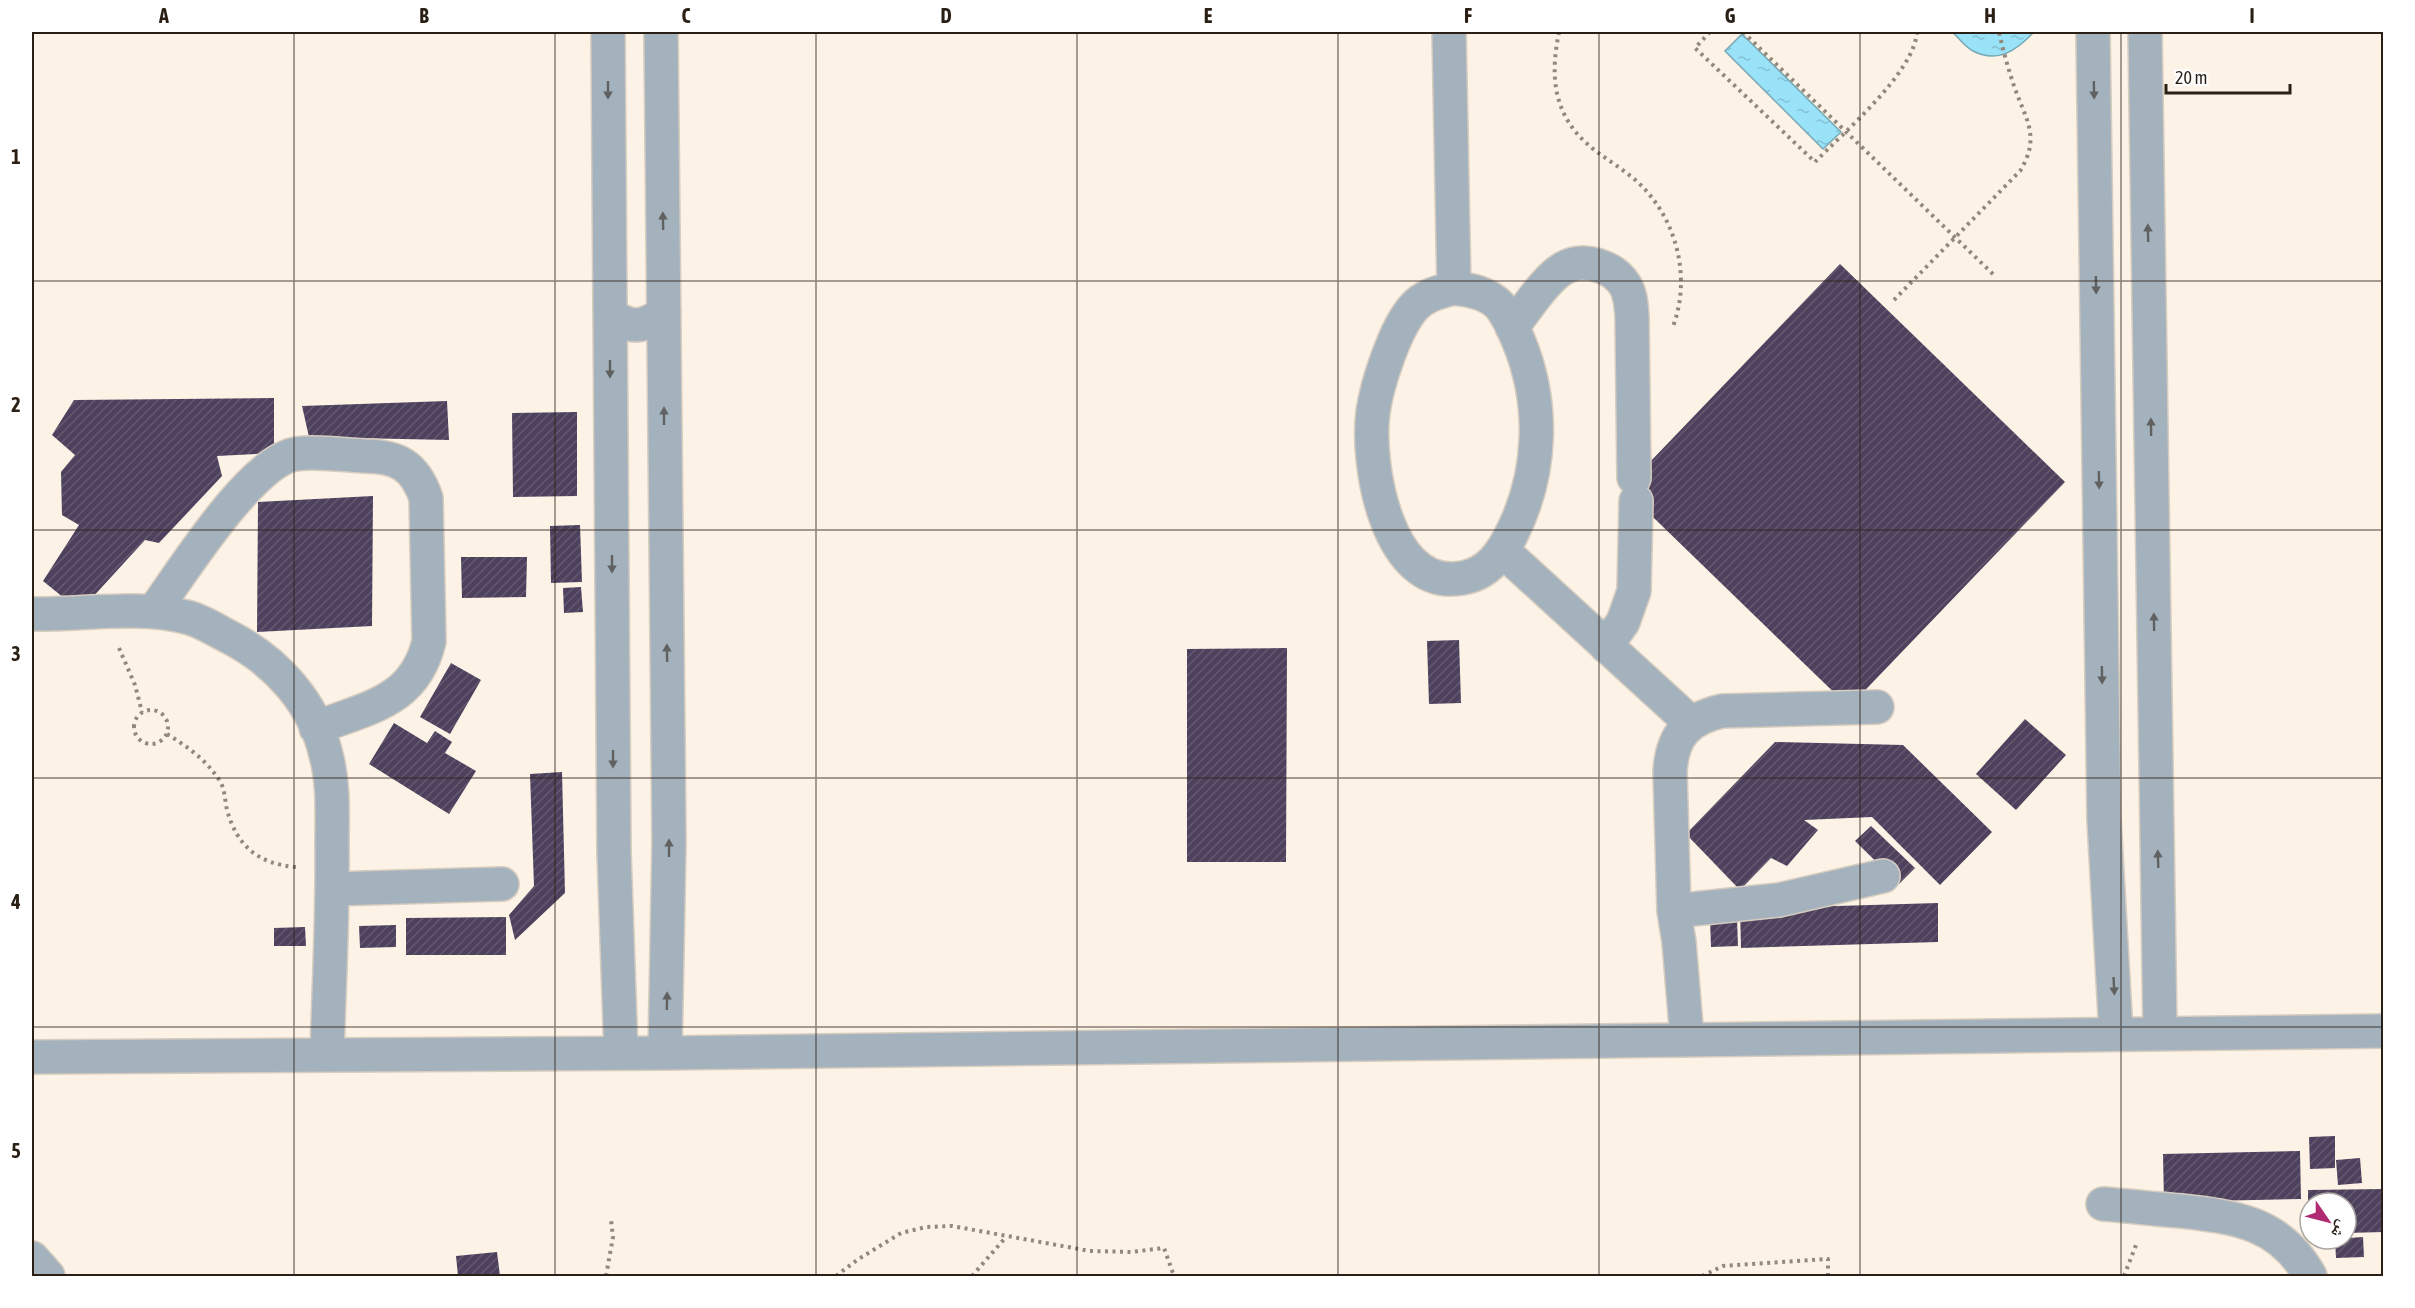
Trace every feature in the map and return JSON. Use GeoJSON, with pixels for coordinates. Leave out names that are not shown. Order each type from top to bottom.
{"type":"FeatureCollection","features":[{"type":"Feature","properties":{"kind":"street"},"geometry":{"type":"LineString","coordinates":[[608,32],[615,886],[621,1053]]}},
{"type":"Feature","properties":{"kind":"street"},"geometry":{"type":"LineString","coordinates":[[661,32],[668,886],[665,1053]]}},
{"type":"Feature","properties":{"kind":"street"},"geometry":{"type":"LineString","coordinates":[[1449,32],[1454,288]]}},
{"type":"Feature","properties":{"kind":"street"},"geometry":{"type":"LineString","coordinates":[[2093,32],[2104,820],[2116,1033]]}},
{"type":"Feature","properties":{"kind":"street"},"geometry":{"type":"LineString","coordinates":[[2145,32],[2160,891],[2160,1032]]}},
{"type":"Feature","properties":{"kind":"street"},"geometry":{"type":"LineString","coordinates":[[1512,327],[1551,278],[1565,267],[1598,264],[1612,272],[1624,284],[1631,299],[1635,490],[1634,591],[1623,622],[1606,646]]}},
{"type":"Feature","properties":{"kind":"street"},"geometry":{"type":"LineString","coordinates":[[1454,288],[1479,292],[1499,305],[1512,327],[1527,362],[1535,398],[1537,436],[1533,473],[1524,509],[1503,551],[1485,570],[1461,579],[1436,577],[1413,565],[1398,545],[1381,503],[1372,458],[1373,413],[1383,368],[1402,326],[1414,307],[1432,293],[1454,288]]}},
{"type":"Feature","properties":{"kind":"street"},"geometry":{"type":"LineString","coordinates":[[610,313],[620,322],[631,326],[643,325],[664,312]]}},
{"type":"Feature","properties":{"kind":"street"},"geometry":{"type":"LineString","coordinates":[[611,462],[620,454],[632,450],[644,450],[656,454],[665,463]]}},
{"type":"Feature","properties":{"kind":"street"},"geometry":{"type":"LineString","coordinates":[[154,611],[228,509],[262,472],[278,461],[295,454],[374,456],[393,459],[407,467],[420,480],[426,498],[429,641],[424,661],[415,678],[401,691],[384,701],[316,728]]}},
{"type":"Feature","properties":{"kind":"street"},"geometry":{"type":"LineString","coordinates":[[1503,551],[1691,723]]}},
{"type":"Feature","properties":{"kind":"street"},"geometry":{"type":"LineString","coordinates":[[32,614],[154,611],[189,617],[251,649],[278,670],[300,697],[326,753],[331,780],[332,877],[327,1055]]}},
{"type":"Feature","properties":{"kind":"street"},"geometry":{"type":"LineString","coordinates":[[1687,1038],[1679,942],[1674,911],[1671,754],[1679,737],[1691,723],[1706,715],[1722,711],[1877,706]]}},
{"type":"Feature","properties":{"kind":"street"},"geometry":{"type":"LineString","coordinates":[[1674,911],[1779,900],[1883,876]]}},
{"type":"Feature","properties":{"kind":"street"},"geometry":{"type":"LineString","coordinates":[[332,877],[502,884]]}},
{"type":"Feature","properties":{"kind":"street"},"geometry":{"type":"LineString","coordinates":[[615,886],[635,896],[658,893],[668,886]]}},
{"type":"Feature","properties":{"kind":"street"},"geometry":{"type":"LineString","coordinates":[[2107,891],[2116,899],[2127,903],[2150,900],[2160,891]]}},
{"type":"Feature","properties":{"kind":"street"},"geometry":{"type":"LineString","coordinates":[[32,1057],[665,1053],[1687,1038],[2384,1031]]}},
{"type":"Feature","properties":{"kind":"street"},"geometry":{"type":"LineString","coordinates":[[2103,1204],[2223,1215],[2253,1223],[2279,1239],[2301,1261],[2310,1276]]}},
{"type":"Feature","properties":{"kind":"street"},"geometry":{"type":"LineString","coordinates":[[32,1258],[48,1276]]}},
{"type":"Feature","properties":{"kind":"path"},"geometry":{"type":"LineString","coordinates":[[1559,32],[1554,61],[1556,92],[1568,120],[1586,144],[1633,178],[1651,196],[1666,218],[1676,242],[1681,268],[1681,294],[1676,320],[1669,336]]}},
{"type":"Feature","properties":{"kind":"path"},"geometry":{"type":"LineString","coordinates":[[1710,32],[1695,48],[1815,162],[1898,76],[1910,59],[1917,32]]}},
{"type":"Feature","properties":{"kind":"path"},"geometry":{"type":"LineString","coordinates":[[1743,32],[1996,277]]}},
{"type":"Feature","properties":{"kind":"path"},"geometry":{"type":"LineString","coordinates":[[1894,300],[2020,171],[2027,160],[2031,147],[2028,119],[2015,88],[1999,32]]}},
{"type":"Feature","properties":{"kind":"path"},"geometry":{"type":"LineString","coordinates":[[96,613],[126,659],[142,712]]}},
{"type":"Feature","properties":{"kind":"path"},"geometry":{"type":"LineString","coordinates":[[159,711],[166,718],[169,726],[161,742],[152,744],[143,742],[137,736],[134,728],[135,719],[142,712],[159,711]]}},
{"type":"Feature","properties":{"kind":"path"},"geometry":{"type":"LineString","coordinates":[[167,734],[187,746],[212,771],[222,785],[235,834],[246,847],[260,858],[276,864],[332,877]]}},
{"type":"Feature","properties":{"kind":"path"},"geometry":{"type":"LineString","coordinates":[[606,1276],[613,1237],[611,1220]]}},
{"type":"Feature","properties":{"kind":"path"},"geometry":{"type":"LineString","coordinates":[[836,1276],[901,1233],[926,1227],[952,1226],[1090,1251],[1131,1252],[1164,1248],[1174,1276]]}},
{"type":"Feature","properties":{"kind":"path"},"geometry":{"type":"LineString","coordinates":[[972,1276],[1006,1237]]}},
{"type":"Feature","properties":{"kind":"path"},"geometry":{"type":"LineString","coordinates":[[1702,1276],[1723,1266],[1828,1258],[1828,1276]]}},
{"type":"Feature","properties":{"kind":"water"},"geometry":{"type":"Polygon","coordinates":[[[1952,32],[2034,32],[2014,49],[1991,56],[1982,55],[1970,49],[1952,32]]]}},
{"type":"Feature","properties":{"kind":"water"},"geometry":{"type":"Polygon","coordinates":[[[1742,34],[1841,132],[1823,149],[1725,51],[1742,34]]]}},
{"type":"Feature","properties":{"kind":"building"},"geometry":{"type":"Polygon","coordinates":[[[1840,264],[2065,482],[1849,707],[1624,489],[1840,264]]]}},
{"type":"Feature","properties":{"kind":"building"},"geometry":{"type":"Polygon","coordinates":[[[274,398],[274,453],[217,456],[222,476],[159,543],[145,540],[80,611],[43,581],[79,525],[62,515],[61,472],[75,455],[52,435],[74,400],[274,398]]]}},
{"type":"Feature","properties":{"kind":"building"},"geometry":{"type":"Polygon","coordinates":[[[447,401],[449,440],[309,437],[302,406],[447,401]]]}},
{"type":"Feature","properties":{"kind":"building"},"geometry":{"type":"Polygon","coordinates":[[[577,412],[577,496],[513,497],[512,413],[577,412]]]}},
{"type":"Feature","properties":{"kind":"building"},"geometry":{"type":"Polygon","coordinates":[[[373,496],[372,626],[257,632],[258,502],[373,496]]]}},
{"type":"Feature","properties":{"kind":"building"},"geometry":{"type":"Polygon","coordinates":[[[580,525],[582,582],[551,583],[550,526],[580,525]]]}},
{"type":"Feature","properties":{"kind":"building"},"geometry":{"type":"Polygon","coordinates":[[[461,557],[527,557],[526,597],[462,598],[461,557]]]}},
{"type":"Feature","properties":{"kind":"building"},"geometry":{"type":"Polygon","coordinates":[[[581,587],[583,612],[564,613],[563,588],[581,587]]]}},
{"type":"Feature","properties":{"kind":"building"},"geometry":{"type":"Polygon","coordinates":[[[1459,640],[1461,703],[1429,704],[1427,641],[1459,640]]]}},
{"type":"Feature","properties":{"kind":"building"},"geometry":{"type":"Polygon","coordinates":[[[1287,648],[1286,862],[1187,862],[1187,649],[1287,648]]]}},
{"type":"Feature","properties":{"kind":"building"},"geometry":{"type":"Polygon","coordinates":[[[451,663],[481,680],[450,734],[420,717],[451,663]]]}},
{"type":"Feature","properties":{"kind":"building"},"geometry":{"type":"Polygon","coordinates":[[[2025,719],[2066,755],[2016,810],[1976,774],[2025,719]]]}},
{"type":"Feature","properties":{"kind":"building"},"geometry":{"type":"Polygon","coordinates":[[[394,723],[427,743],[435,731],[452,742],[445,753],[476,771],[449,814],[369,764],[394,723]]]}},
{"type":"Feature","properties":{"kind":"building"},"geometry":{"type":"Polygon","coordinates":[[[1775,742],[1903,745],[1992,832],[1940,885],[1872,817],[1804,820],[1818,830],[1787,866],[1771,858],[1740,890],[1686,834],[1775,742]]]}},
{"type":"Feature","properties":{"kind":"building"},"geometry":{"type":"Polygon","coordinates":[[[562,772],[565,893],[515,940],[509,915],[534,886],[530,774],[562,772]]]}},
{"type":"Feature","properties":{"kind":"building"},"geometry":{"type":"Polygon","coordinates":[[[1871,826],[1915,868],[1899,884],[1855,841],[1871,826]]]}},
{"type":"Feature","properties":{"kind":"building"},"geometry":{"type":"Polygon","coordinates":[[[1938,903],[1938,942],[1741,948],[1740,909],[1938,903]]]}},
{"type":"Feature","properties":{"kind":"building"},"geometry":{"type":"Polygon","coordinates":[[[506,917],[506,955],[406,955],[406,918],[506,917]]]}},
{"type":"Feature","properties":{"kind":"building"},"geometry":{"type":"Polygon","coordinates":[[[1737,918],[1738,946],[1711,947],[1710,919],[1737,918]]]}},
{"type":"Feature","properties":{"kind":"building"},"geometry":{"type":"Polygon","coordinates":[[[396,925],[396,947],[360,948],[359,926],[396,925]]]}},
{"type":"Feature","properties":{"kind":"building"},"geometry":{"type":"Polygon","coordinates":[[[305,927],[306,946],[274,946],[274,928],[305,927]]]}},
{"type":"Feature","properties":{"kind":"building"},"geometry":{"type":"Polygon","coordinates":[[[2335,1136],[2335,1168],[2310,1169],[2309,1137],[2335,1136]]]}},
{"type":"Feature","properties":{"kind":"building"},"geometry":{"type":"Polygon","coordinates":[[[2300,1151],[2301,1191],[2298,1191],[2298,1199],[2164,1202],[2163,1154],[2300,1151]]]}},
{"type":"Feature","properties":{"kind":"building"},"geometry":{"type":"Polygon","coordinates":[[[2360,1158],[2362,1183],[2338,1185],[2336,1160],[2360,1158]]]}},
{"type":"Feature","properties":{"kind":"building"},"geometry":{"type":"Polygon","coordinates":[[[2384,1189],[2384,1232],[2358,1233],[2358,1191],[2308,1190],[2384,1189]]]}},
{"type":"Feature","properties":{"kind":"building"},"geometry":{"type":"Polygon","coordinates":[[[2358,1237],[2363,1237],[2364,1257],[2336,1258],[2336,1251],[2358,1251],[2358,1237]]]}},
{"type":"Feature","properties":{"kind":"building"},"geometry":{"type":"Polygon","coordinates":[[[497,1252],[500,1276],[458,1276],[456,1256],[497,1252]]]}}]}
